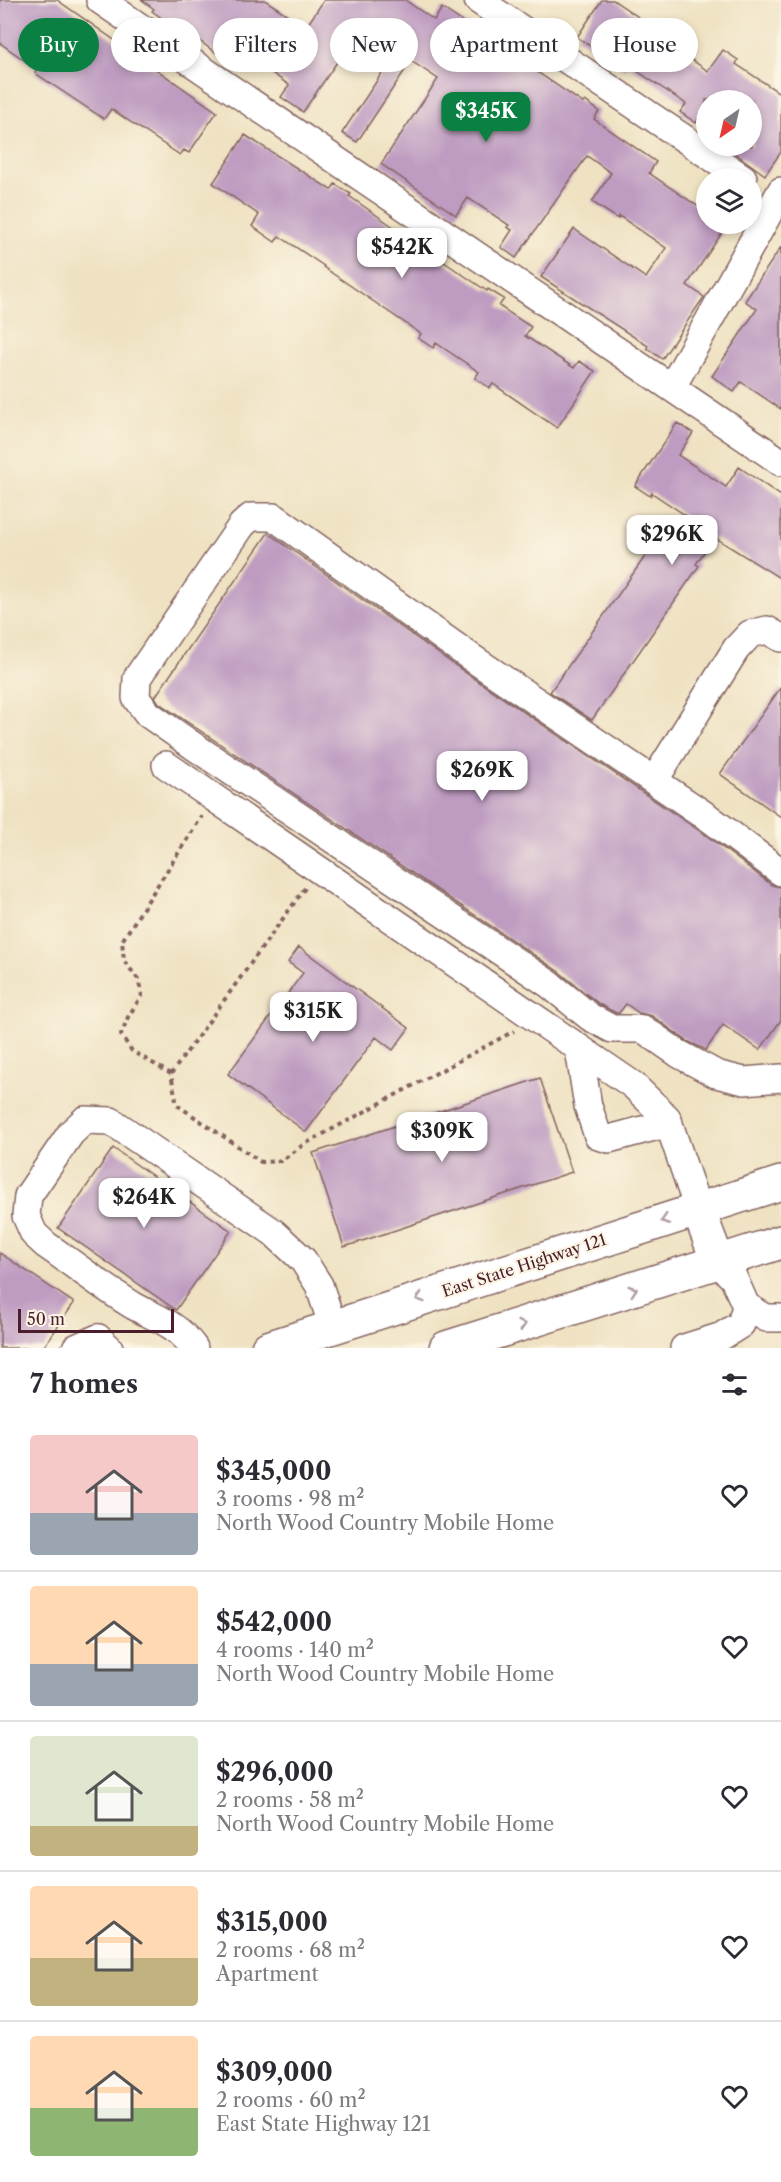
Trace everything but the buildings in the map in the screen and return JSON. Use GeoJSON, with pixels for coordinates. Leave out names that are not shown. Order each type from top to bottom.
{"type":"FeatureCollection","features":[{"type":"Feature","properties":{"kind":"main road","name":"East State Highway 121"},"geometry":{"type":"LineString","coordinates":[[268,1348],[781,1183]]}},
{"type":"Feature","properties":{"kind":"main road"},"geometry":{"type":"LineString","coordinates":[[698,1209],[718,1262]]}},
{"type":"Feature","properties":{"kind":"main road"},"geometry":{"type":"LineString","coordinates":[[446,1348],[781,1242]]}},
{"type":"Feature","properties":{"kind":"street"},"geometry":{"type":"LineString","coordinates":[[100,0],[781,462]]}},
{"type":"Feature","properties":{"kind":"street"},"geometry":{"type":"LineString","coordinates":[[478,0],[727,168]]}},
{"type":"Feature","properties":{"kind":"street"},"geometry":{"type":"LineString","coordinates":[[672,387],[779,199],[762,190]]}},
{"type":"Feature","properties":{"kind":"street"},"geometry":{"type":"LineString","coordinates":[[781,872],[709,818],[472,658],[274,517],[251,518],[242,525],[137,678],[136,698],[148,714],[549,984],[590,1017],[612,1029],[643,1029],[680,1054],[717,1074],[744,1080],[781,1078]]}},
{"type":"Feature","properties":{"kind":"street"},"geometry":{"type":"LineString","coordinates":[[654,781],[736,649],[750,634],[767,630],[781,638]]}},
{"type":"Feature","properties":{"kind":"street"},"geometry":{"type":"LineString","coordinates":[[166,765],[633,1085],[667,1118],[698,1209]]}},
{"type":"Feature","properties":{"kind":"street"},"geometry":{"type":"LineString","coordinates":[[579,1049],[588,1106],[598,1136],[609,1139],[669,1123]]}},
{"type":"Feature","properties":{"kind":"street"},"geometry":{"type":"LineString","coordinates":[[194,1348],[186,1336],[164,1319],[134,1305],[46,1245],[34,1234],[26,1216],[28,1196],[71,1133],[85,1120],[111,1121],[273,1232],[303,1260],[319,1285],[333,1327]]}},
{"type":"Feature","properties":{"kind":"street"},"geometry":{"type":"LineString","coordinates":[[718,1262],[734,1279],[746,1305],[766,1318],[781,1318]]}},
{"type":"Feature","properties":{"kind":"street"},"geometry":{"type":"LineString","coordinates":[[684,1348],[722,1336],[741,1324],[746,1305]]}},
{"type":"Feature","properties":{"kind":"street"},"geometry":{"type":"LineString","coordinates":[[75,1348],[98,1338],[109,1348]]}},
{"type":"Feature","properties":{"kind":"path"},"geometry":{"type":"LineString","coordinates":[[171,1074],[132,1051],[121,1035],[128,1017],[142,994],[138,979],[124,961],[122,941],[195,826]]}},
{"type":"Feature","properties":{"kind":"path"},"geometry":{"type":"LineString","coordinates":[[299,897],[171,1074],[177,1105],[261,1162],[281,1161],[303,1145],[498,1039]]}}]}
